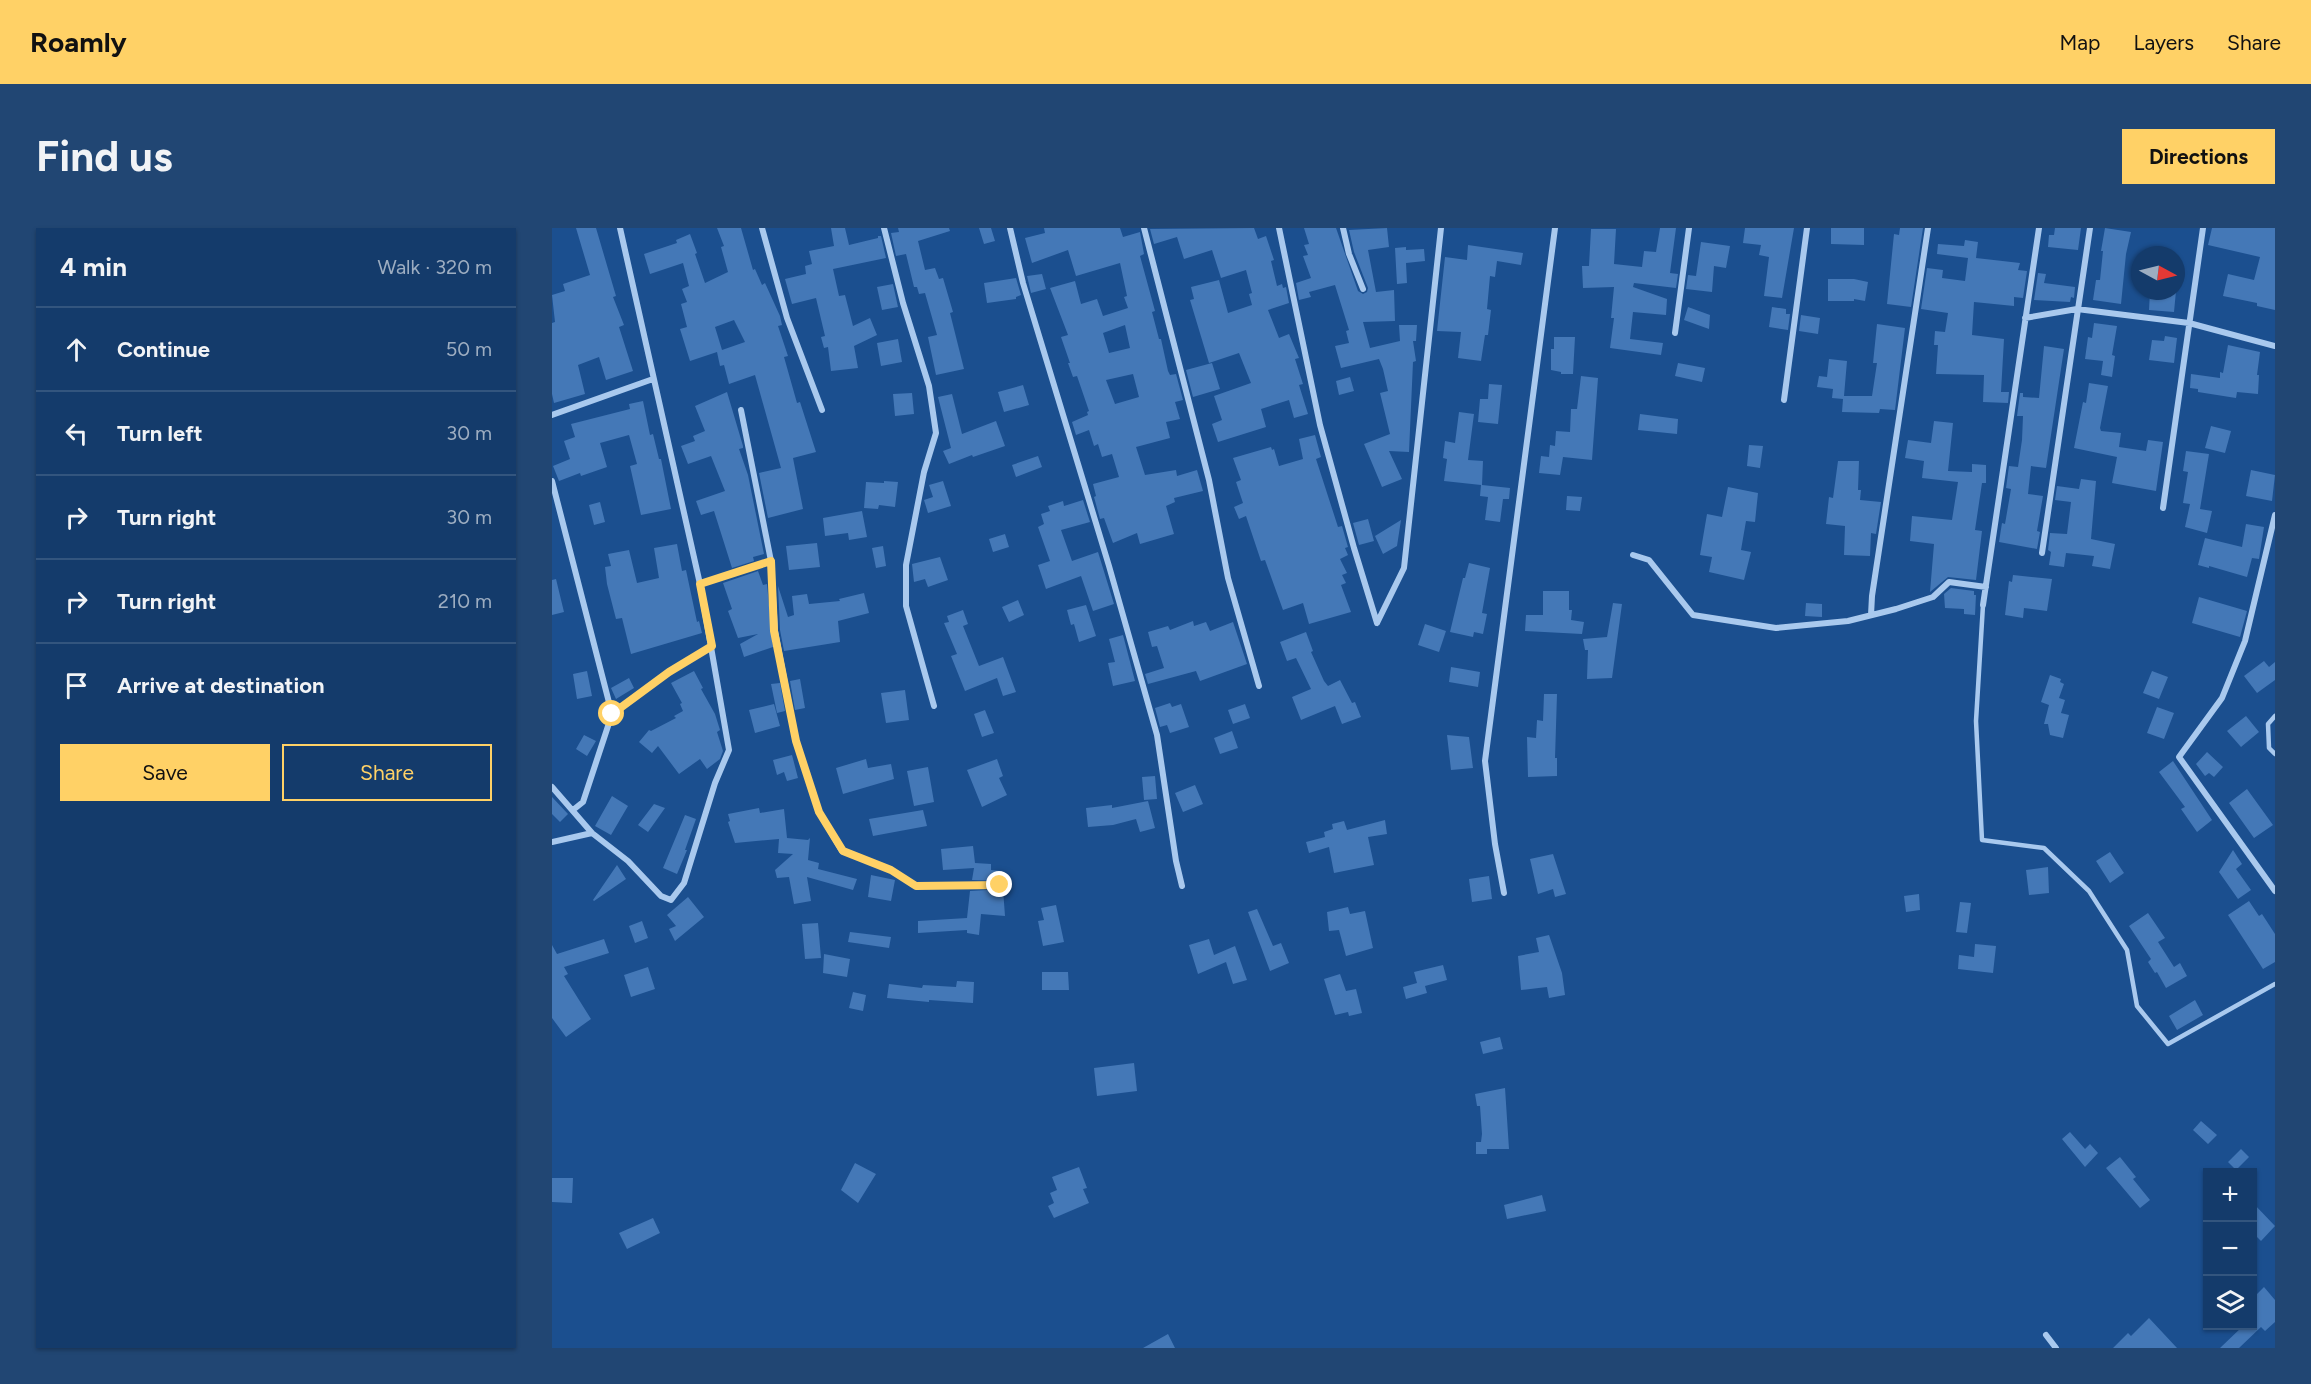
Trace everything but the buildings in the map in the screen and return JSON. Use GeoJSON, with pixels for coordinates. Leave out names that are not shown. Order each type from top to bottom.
{"type":"FeatureCollection","features":[{"type":"Feature","properties":{"kind":"street"},"geometry":{"type":"LineString","coordinates":[[552,786],[592,833],[628,861],[661,896],[671,900],[684,882],[715,783],[729,750],[700,584],[620,228]]}},
{"type":"Feature","properties":{"kind":"street"},"geometry":{"type":"LineString","coordinates":[[762,228],[788,318],[822,410]]}},
{"type":"Feature","properties":{"kind":"street"},"geometry":{"type":"LineString","coordinates":[[884,228],[903,303],[929,386],[936,433],[924,472],[906,565],[906,606],[934,706]]}},
{"type":"Feature","properties":{"kind":"street"},"geometry":{"type":"LineString","coordinates":[[1010,228],[1023,283],[1109,566],[1157,735],[1176,861],[1182,886]]}},
{"type":"Feature","properties":{"kind":"street"},"geometry":{"type":"LineString","coordinates":[[1144,228],[1209,480],[1228,578],[1259,686]]}},
{"type":"Feature","properties":{"kind":"street"},"geometry":{"type":"LineString","coordinates":[[1279,228],[1320,425],[1377,623],[1404,568],[1441,228]]}},
{"type":"Feature","properties":{"kind":"street"},"geometry":{"type":"LineString","coordinates":[[1343,228],[1349,254],[1363,289]]}},
{"type":"Feature","properties":{"kind":"street"},"geometry":{"type":"LineString","coordinates":[[1504,893],[1485,761],[1555,228]]}},
{"type":"Feature","properties":{"kind":"street"},"geometry":{"type":"LineString","coordinates":[[1675,333],[1689,228]]}},
{"type":"Feature","properties":{"kind":"street"},"geometry":{"type":"LineString","coordinates":[[1784,400],[1807,228]]}},
{"type":"Feature","properties":{"kind":"street"},"geometry":{"type":"LineString","coordinates":[[1871,615],[1928,228]]}},
{"type":"Feature","properties":{"kind":"street"},"geometry":{"type":"LineString","coordinates":[[1983,605],[2039,228]]}},
{"type":"Feature","properties":{"kind":"street"},"geometry":{"type":"LineString","coordinates":[[2042,553],[2090,228]]}},
{"type":"Feature","properties":{"kind":"street"},"geometry":{"type":"LineString","coordinates":[[2163,508],[2203,228]]}},
{"type":"Feature","properties":{"kind":"street"},"geometry":{"type":"LineString","coordinates":[[2025,318],[2077,309],[2189,323],[2275,346]]}},
{"type":"Feature","properties":{"kind":"street"},"geometry":{"type":"LineString","coordinates":[[552,415],[654,379]]}},
{"type":"Feature","properties":{"kind":"street"},"geometry":{"type":"LineString","coordinates":[[741,410],[771,561],[774,631],[796,741],[819,812],[843,851],[891,870],[916,886],[1000,885]]}},
{"type":"Feature","properties":{"kind":"street"},"geometry":{"type":"LineString","coordinates":[[552,481],[612,714],[583,802],[573,810]]}},
{"type":"Feature","properties":{"kind":"street"},"geometry":{"type":"LineString","coordinates":[[2275,514],[2245,641],[2222,698],[2179,757],[2275,891]]}},
{"type":"Feature","properties":{"kind":"street"},"geometry":{"type":"LineString","coordinates":[[1633,555],[1649,560],[1693,615],[1776,628],[1848,621],[1871,615],[1933,597],[1949,582],[1986,587]]}},
{"type":"Feature","properties":{"kind":"street"},"geometry":{"type":"LineString","coordinates":[[700,584],[771,561]]}},
{"type":"Feature","properties":{"kind":"street"},"geometry":{"type":"LineString","coordinates":[[612,714],[669,672],[712,646]]}},
{"type":"Feature","properties":{"kind":"street"},"geometry":{"type":"LineString","coordinates":[[552,842],[592,833]]}},
{"type":"Feature","properties":{"kind":"street"},"geometry":{"type":"LineString","coordinates":[[2046,1335],[2056,1348]]}},
{"type":"Feature","properties":{"kind":"lane"},"geometry":{"type":"LineString","coordinates":[[1983,605],[1976,721],[1982,840],[2044,848],[2089,891],[2127,950],[2137,1006],[2168,1044],[2275,984]]}},
{"type":"Feature","properties":{"kind":"lane"},"geometry":{"type":"LineString","coordinates":[[2275,716],[2268,724],[2269,748],[2275,754]]}},
{"type":"Feature","properties":{"kind":"route"},"geometry":{"type":"LineString","coordinates":[[612,714],[669,672],[712,646],[700,584],[771,561],[774,631],[796,741],[819,812],[843,851],[891,870],[916,886],[1000,885]]}}]}
